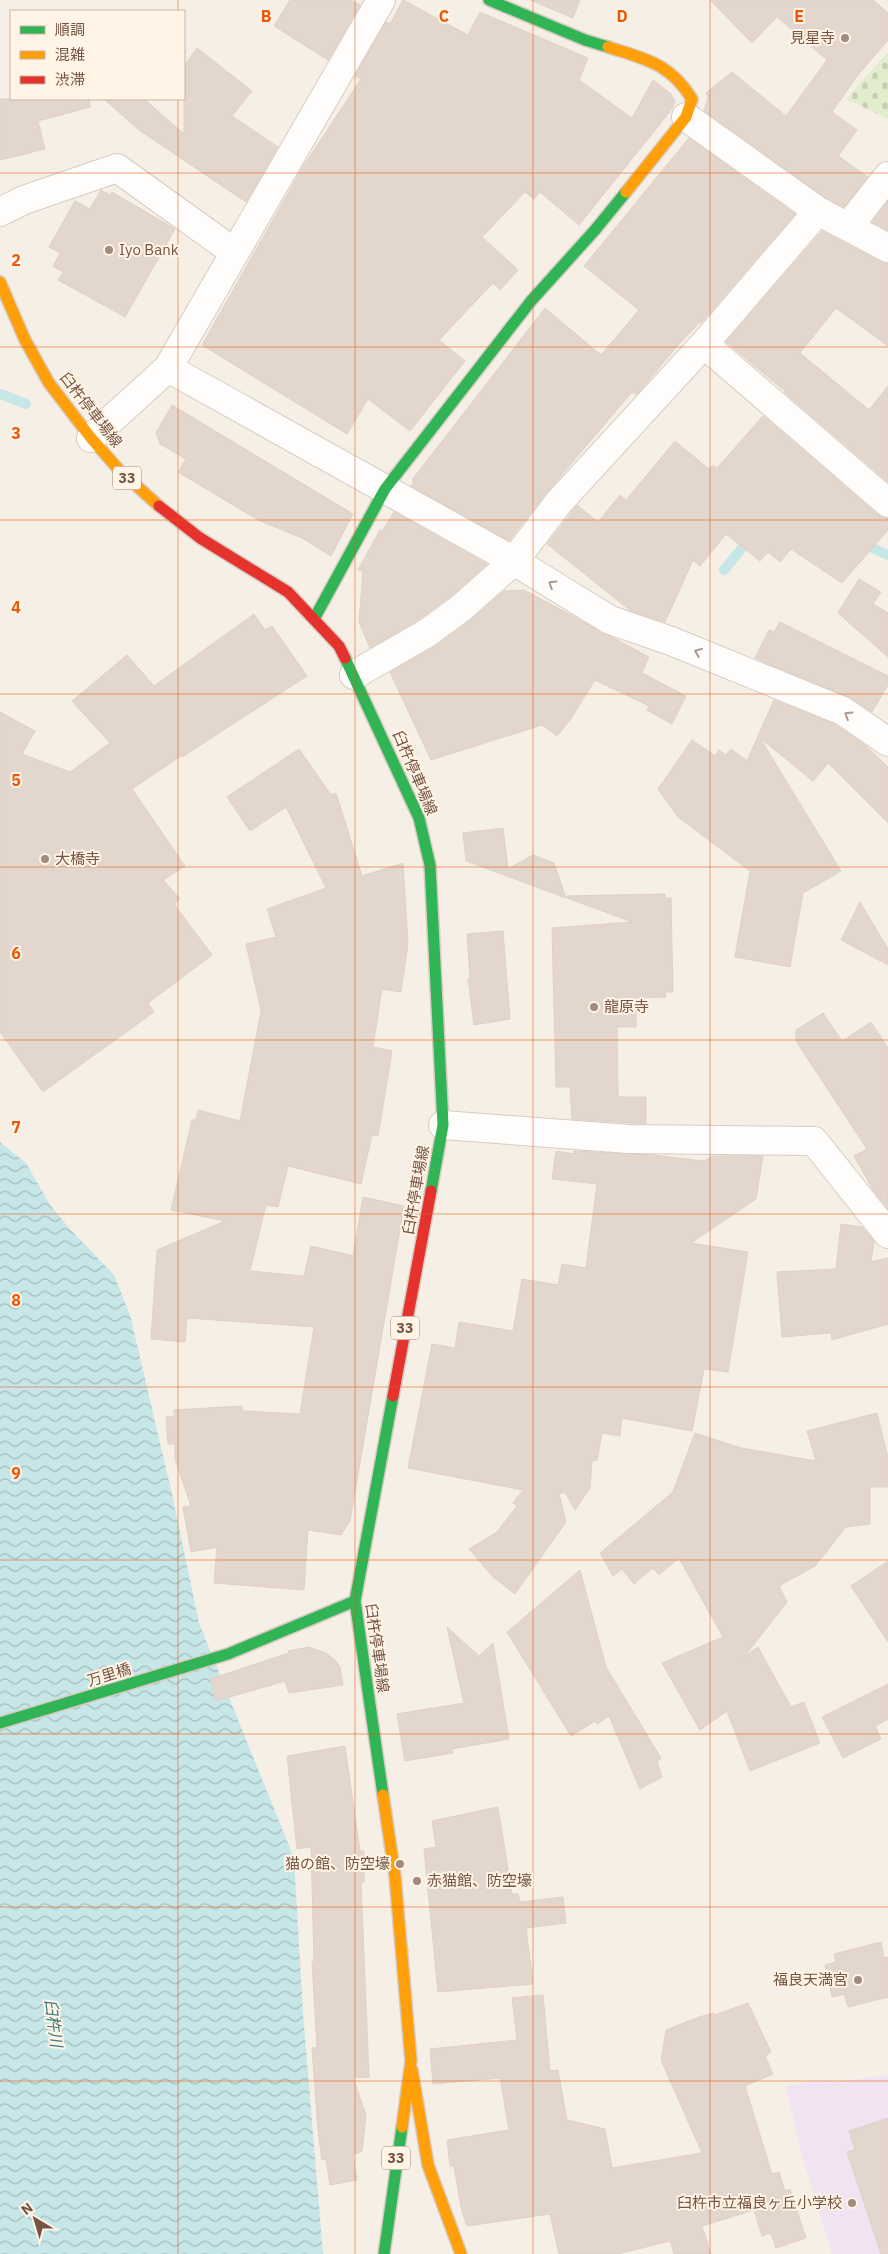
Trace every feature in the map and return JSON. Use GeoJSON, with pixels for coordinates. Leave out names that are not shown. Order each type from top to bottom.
{"type":"FeatureCollection","features":[{"type":"Feature","properties":{"kind":"main road"},"geometry":{"type":"LineString","coordinates":[[314,619],[385,489],[531,301],[595,230],[686,117],[692,98],[682,83],[668,70],[654,62],[585,40],[489,0]]}},
{"type":"Feature","properties":{"kind":"main road","name":"臼杵停車場線"},"geometry":{"type":"LineString","coordinates":[[0,282],[25,340],[49,383],[90,438],[120,472],[149,498],[200,538],[288,592],[340,646],[419,818],[430,865],[443,1125],[355,1601],[395,1876],[411,2061],[384,2254]]}},
{"type":"Feature","properties":{"kind":"main road","name":"万里橋"},"geometry":{"type":"LineString","coordinates":[[0,1723],[228,1654],[355,1601]]}},
{"type":"Feature","properties":{"kind":"main road"},"geometry":{"type":"LineString","coordinates":[[411,2061],[428,2165],[461,2254]]}},
{"type":"Feature","properties":{"kind":"street"},"geometry":{"type":"LineString","coordinates":[[90,438],[168,368],[376,2]]}},
{"type":"Feature","properties":{"kind":"street"},"geometry":{"type":"LineString","coordinates":[[686,117],[818,211],[888,248]]}},
{"type":"Feature","properties":{"kind":"street"},"geometry":{"type":"LineString","coordinates":[[0,212],[24,200],[117,168],[234,252]]}},
{"type":"Feature","properties":{"kind":"street"},"geometry":{"type":"LineString","coordinates":[[848,227],[888,176]]}},
{"type":"Feature","properties":{"kind":"street"},"geometry":{"type":"LineString","coordinates":[[354,675],[427,633],[467,603],[514,560],[559,502],[704,344],[818,211]]}},
{"type":"Feature","properties":{"kind":"street"},"geometry":{"type":"LineString","coordinates":[[704,344],[888,503]]}},
{"type":"Feature","properties":{"kind":"street"},"geometry":{"type":"LineString","coordinates":[[168,368],[514,560],[610,620],[671,641],[843,711],[888,742]]}},
{"type":"Feature","properties":{"kind":"street"},"geometry":{"type":"LineString","coordinates":[[443,1125],[629,1140],[814,1141],[888,1234]]}},
{"type":"Feature","properties":{"kind":"shaded area","name":"臼杵市立福良ヶ丘小学校"},"geometry":{"type":"Polygon","coordinates":[[[888,2075],[888,2254],[832,2254],[801,2152],[786,2087],[818,2080],[838,2082],[888,2075]]]}},
{"type":"Feature","properties":{"kind":"green space"},"geometry":{"type":"Polygon","coordinates":[[[888,52],[888,119],[846,99],[888,52]]]}},
{"type":"Feature","properties":{"kind":"water","name":"臼杵川"},"geometry":{"type":"Polygon","coordinates":[[[0,1142],[26,1163],[50,1205],[114,1275],[130,1315],[172,1494],[199,1623],[294,1858],[303,2013],[323,2254],[0,2254],[0,1142]]]}},
{"type":"Feature","properties":{"kind":"building"},"geometry":{"type":"Polygon","coordinates":[[[290,0],[351,0],[360,5],[328,60],[274,26],[290,0]]]}},
{"type":"Feature","properties":{"kind":"building"},"geometry":{"type":"Polygon","coordinates":[[[403,0],[468,35],[480,12],[588,58],[579,80],[632,118],[653,80],[670,93],[675,101],[672,109],[579,225],[540,192],[534,199],[525,192],[482,237],[518,270],[500,290],[493,283],[439,340],[465,361],[410,431],[368,399],[347,434],[202,345],[304,165],[361,79],[355,76],[386,22],[390,24],[403,0]]]}},
{"type":"Feature","properties":{"kind":"building"},"geometry":{"type":"Polygon","coordinates":[[[530,0],[580,0],[573,18],[530,0]]]}},
{"type":"Feature","properties":{"kind":"building"},"geometry":{"type":"Polygon","coordinates":[[[710,0],[873,0],[888,13],[888,40],[858,75],[832,112],[857,130],[838,156],[868,177],[844,207],[826,198],[704,111],[708,98],[706,93],[732,72],[786,116],[827,60],[777,17],[752,43],[710,0]]]}},
{"type":"Feature","properties":{"kind":"building"},"geometry":{"type":"Polygon","coordinates":[[[197,48],[252,91],[232,116],[278,147],[246,202],[139,130],[105,100],[145,100],[184,134],[185,65],[197,48]]]}},
{"type":"Feature","properties":{"kind":"building"},"geometry":{"type":"Polygon","coordinates":[[[0,99],[89,100],[90,107],[38,121],[45,149],[0,160],[0,99]]]}},
{"type":"Feature","properties":{"kind":"building"},"geometry":{"type":"Polygon","coordinates":[[[689,138],[795,214],[701,323],[678,345],[638,393],[636,395],[632,392],[547,492],[509,541],[411,486],[414,481],[412,480],[545,308],[601,355],[639,310],[584,266],[689,138]]]}},
{"type":"Feature","properties":{"kind":"building","name":"Iyo Bank"},"geometry":{"type":"Polygon","coordinates":[[[101,190],[110,195],[112,192],[175,229],[125,317],[58,280],[63,272],[53,266],[60,253],[49,247],[75,201],[90,209],[101,190]]]}},
{"type":"Feature","properties":{"kind":"building"},"geometry":{"type":"Polygon","coordinates":[[[888,201],[888,230],[872,222],[888,201]]]}},
{"type":"Feature","properties":{"kind":"building"},"geometry":{"type":"Polygon","coordinates":[[[822,231],[888,264],[888,346],[836,308],[800,353],[869,410],[888,386],[888,482],[785,391],[726,342],[822,231]]]}},
{"type":"Feature","properties":{"kind":"building"},"geometry":{"type":"Polygon","coordinates":[[[172,405],[353,514],[331,556],[302,538],[258,520],[178,472],[186,459],[160,444],[156,433],[172,405]]]}},
{"type":"Feature","properties":{"kind":"building"},"geometry":{"type":"Polygon","coordinates":[[[763,416],[878,515],[888,518],[888,530],[842,583],[791,549],[780,562],[768,552],[760,561],[726,534],[700,566],[693,560],[665,622],[631,611],[547,544],[577,505],[598,522],[620,495],[626,500],[675,441],[709,469],[713,465],[717,468],[763,416]]]}},
{"type":"Feature","properties":{"kind":"building"},"geometry":{"type":"Polygon","coordinates":[[[394,512],[487,564],[451,596],[418,620],[370,648],[359,622],[363,571],[358,570],[380,530],[382,531],[394,512]]]}},
{"type":"Feature","properties":{"kind":"building"},"geometry":{"type":"Polygon","coordinates":[[[859,579],[881,592],[873,604],[888,613],[888,657],[838,613],[859,579]]]}},
{"type":"Feature","properties":{"kind":"building"},"geometry":{"type":"Polygon","coordinates":[[[524,590],[649,657],[642,673],[686,696],[672,724],[647,710],[649,706],[595,680],[570,720],[557,736],[542,725],[431,760],[390,672],[436,646],[471,620],[504,591],[524,590]]]}},
{"type":"Feature","properties":{"kind":"building"},"geometry":{"type":"Polygon","coordinates":[[[254,614],[265,630],[272,626],[307,676],[132,789],[185,866],[163,880],[180,899],[174,904],[212,955],[148,1003],[154,1012],[43,1092],[0,1032],[0,712],[35,731],[22,754],[70,772],[110,743],[72,701],[127,655],[154,686],[254,614]]]}},
{"type":"Feature","properties":{"kind":"building"},"geometry":{"type":"Polygon","coordinates":[[[780,622],[888,676],[888,685],[872,712],[849,697],[755,658],[769,630],[774,632],[780,622]]]}},
{"type":"Feature","properties":{"kind":"building"},"geometry":{"type":"Polygon","coordinates":[[[774,700],[836,725],[866,746],[888,767],[888,823],[828,763],[813,781],[760,738],[841,871],[803,893],[790,967],[735,957],[750,871],[678,817],[658,789],[692,740],[715,756],[719,750],[726,755],[731,749],[747,761],[774,700]]]}},
{"type":"Feature","properties":{"kind":"building"},"geometry":{"type":"Polygon","coordinates":[[[299,749],[331,795],[336,793],[362,876],[403,863],[408,944],[401,992],[382,989],[373,1047],[392,1051],[378,1136],[372,1135],[361,1184],[288,1166],[278,1207],[266,1205],[250,1271],[304,1276],[311,1246],[353,1256],[363,1197],[404,1206],[350,1521],[341,1535],[308,1530],[304,1590],[214,1583],[217,1547],[191,1552],[183,1507],[191,1506],[175,1459],[175,1444],[168,1444],[166,1417],[174,1417],[174,1410],[242,1406],[243,1411],[300,1414],[314,1327],[187,1318],[185,1342],[151,1339],[157,1250],[225,1221],[171,1210],[192,1120],[196,1120],[198,1110],[240,1121],[261,1011],[246,944],[276,937],[267,909],[326,888],[286,807],[250,831],[227,797],[299,749]]]}},
{"type":"Feature","properties":{"kind":"building"},"geometry":{"type":"Polygon","coordinates":[[[503,828],[508,869],[533,855],[554,863],[566,898],[466,861],[463,833],[503,828]]]}},
{"type":"Feature","properties":{"kind":"building","name":"龍原寺"},"geometry":{"type":"Polygon","coordinates":[[[665,894],[665,898],[671,898],[673,992],[665,992],[666,997],[636,998],[636,1027],[617,1027],[618,1097],[646,1097],[646,1124],[572,1119],[570,1087],[556,1087],[552,928],[632,922],[567,898],[567,896],[665,894]]]}},
{"type":"Feature","properties":{"kind":"building"},"geometry":{"type":"Polygon","coordinates":[[[860,902],[888,949],[888,965],[841,940],[860,902]]]}},
{"type":"Feature","properties":{"kind":"building"},"geometry":{"type":"Polygon","coordinates":[[[503,931],[510,1019],[474,1025],[468,979],[470,978],[467,934],[503,931]]]}},
{"type":"Feature","properties":{"kind":"building"},"geometry":{"type":"Polygon","coordinates":[[[823,1013],[842,1041],[871,1022],[888,1048],[888,1209],[873,1190],[854,1156],[867,1149],[796,1041],[796,1030],[823,1013]]]}},
{"type":"Feature","properties":{"kind":"building"},"geometry":{"type":"Polygon","coordinates":[[[556,1151],[574,1154],[574,1151],[652,1155],[704,1161],[712,1156],[763,1156],[756,1199],[691,1243],[748,1252],[728,1372],[704,1369],[692,1431],[622,1418],[620,1436],[602,1433],[597,1460],[592,1461],[590,1488],[575,1510],[565,1492],[559,1494],[566,1522],[515,1594],[492,1576],[469,1549],[497,1532],[517,1506],[513,1503],[523,1490],[408,1468],[432,1344],[455,1348],[459,1322],[513,1331],[522,1279],[558,1285],[562,1264],[586,1268],[597,1184],[552,1179],[556,1151]]]}},
{"type":"Feature","properties":{"kind":"building"},"geometry":{"type":"Polygon","coordinates":[[[841,1224],[862,1227],[874,1241],[871,1262],[888,1258],[888,1324],[832,1340],[831,1333],[782,1337],[777,1272],[836,1269],[841,1224]]]}},
{"type":"Feature","properties":{"kind":"building"},"geometry":{"type":"Polygon","coordinates":[[[877,1413],[888,1458],[888,1487],[870,1487],[870,1524],[846,1527],[815,1566],[779,1586],[787,1602],[744,1657],[758,1647],[791,1707],[804,1702],[820,1743],[750,1771],[727,1711],[700,1730],[662,1663],[723,1637],[679,1558],[659,1575],[653,1568],[634,1584],[622,1569],[613,1576],[600,1553],[673,1492],[695,1433],[741,1448],[816,1461],[807,1431],[877,1413]]]}},
{"type":"Feature","properties":{"kind":"building"},"geometry":{"type":"Polygon","coordinates":[[[888,1561],[888,1642],[851,1586],[888,1561]]]}},
{"type":"Feature","properties":{"kind":"building"},"geometry":{"type":"Polygon","coordinates":[[[580,1570],[606,1667],[661,1758],[657,1762],[662,1777],[640,1789],[609,1716],[597,1724],[595,1721],[571,1736],[507,1632],[580,1570]]]}},
{"type":"Feature","properties":{"kind":"building"},"geometry":{"type":"Polygon","coordinates":[[[447,1627],[479,1656],[493,1643],[509,1739],[452,1749],[453,1753],[405,1761],[397,1714],[464,1703],[447,1627]]]}},
{"type":"Feature","properties":{"kind":"building"},"geometry":{"type":"Polygon","coordinates":[[[309,1647],[326,1653],[335,1660],[340,1667],[343,1685],[289,1693],[285,1681],[216,1701],[210,1679],[289,1653],[288,1651],[309,1647]]]}},
{"type":"Feature","properties":{"kind":"building"},"geometry":{"type":"Polygon","coordinates":[[[888,1684],[888,1719],[875,1726],[881,1739],[843,1758],[822,1717],[888,1684]]]}},
{"type":"Feature","properties":{"kind":"building"},"geometry":{"type":"Polygon","coordinates":[[[345,1746],[360,1851],[364,1851],[364,1882],[361,1882],[369,2077],[353,2078],[366,2115],[362,2151],[353,2155],[357,2180],[330,2185],[326,2159],[322,2160],[318,2131],[312,2048],[317,2047],[312,1962],[314,1961],[311,1847],[297,1849],[287,1756],[345,1746]]]}},
{"type":"Feature","properties":{"kind":"building"},"geometry":{"type":"Polygon","coordinates":[[[498,1807],[512,1894],[518,1894],[520,1902],[563,1897],[566,1923],[526,1928],[533,1984],[438,1992],[424,1849],[436,1847],[432,1821],[498,1807]]]}},
{"type":"Feature","properties":{"kind":"building","name":"福良天満宮"},"geometry":{"type":"Polygon","coordinates":[[[881,1942],[884,1958],[888,1957],[888,1997],[848,2007],[844,1994],[832,1997],[825,1965],[836,1962],[834,1954],[881,1942]]]}},
{"type":"Feature","properties":{"kind":"building"},"geometry":{"type":"Polygon","coordinates":[[[543,1995],[550,2071],[558,2070],[567,2120],[605,2129],[612,2168],[702,2153],[661,2060],[666,2030],[699,2017],[714,2013],[715,2015],[748,2003],[771,2052],[765,2056],[773,2074],[745,2086],[772,2174],[779,2172],[785,2191],[790,2189],[806,2238],[776,2248],[771,2233],[762,2236],[754,2210],[702,2226],[711,2254],[674,2254],[670,2241],[618,2254],[559,2254],[550,2214],[467,2226],[461,2208],[454,2166],[450,2166],[447,2140],[509,2130],[500,2078],[433,2084],[430,2049],[517,2040],[512,1998],[543,1995]]]}},
{"type":"Feature","properties":{"kind":"building"},"geometry":{"type":"Polygon","coordinates":[[[888,2118],[888,2254],[881,2254],[847,2152],[855,2150],[849,2131],[888,2118]]]}},
{"type":"Feature","properties":{"kind":"waterway"},"geometry":{"type":"LineString","coordinates":[[0,394],[26,404]]}},
{"type":"Feature","properties":{"kind":"waterway"},"geometry":{"type":"LineString","coordinates":[[724,570],[751,537]]}},
{"type":"Feature","properties":{"kind":"waterway"},"geometry":{"type":"LineString","coordinates":[[862,543],[888,555]]}},
{"type":"Feature","properties":{"kind":"traffic: fast"},"geometry":{"type":"LineString","coordinates":[[489,0],[585,40],[608,47]]}},
{"type":"Feature","properties":{"kind":"traffic: fast"},"geometry":{"type":"LineString","coordinates":[[314,619],[385,489],[531,301],[595,230],[626,192]]}},
{"type":"Feature","properties":{"kind":"traffic: fast"},"geometry":{"type":"LineString","coordinates":[[345,658],[419,818],[430,865],[443,1125],[431,1191]]}},
{"type":"Feature","properties":{"kind":"traffic: fast"},"geometry":{"type":"LineString","coordinates":[[383,1795],[355,1601],[393,1396]]}},
{"type":"Feature","properties":{"kind":"traffic: fast"},"geometry":{"type":"LineString","coordinates":[[0,1723],[228,1654],[355,1601]]}},
{"type":"Feature","properties":{"kind":"traffic: fast"},"geometry":{"type":"LineString","coordinates":[[384,2254],[402,2127]]}},
{"type":"Feature","properties":{"kind":"traffic: slow"},"geometry":{"type":"LineString","coordinates":[[608,47],[645,59],[666,70],[684,87],[692,99],[686,117],[626,192]]}},
{"type":"Feature","properties":{"kind":"traffic: slow"},"geometry":{"type":"LineString","coordinates":[[0,282],[25,340],[49,383],[91,438],[120,471],[159,506]]}},
{"type":"Feature","properties":{"kind":"traffic: slow"},"geometry":{"type":"LineString","coordinates":[[383,1795],[395,1876],[411,2061],[402,2127]]}},
{"type":"Feature","properties":{"kind":"traffic: slow"},"geometry":{"type":"LineString","coordinates":[[412,2070],[428,2165],[461,2254]]}},
{"type":"Feature","properties":{"kind":"traffic: jam"},"geometry":{"type":"LineString","coordinates":[[159,506],[200,538],[288,592],[339,646],[345,658]]}},
{"type":"Feature","properties":{"kind":"traffic: jam"},"geometry":{"type":"LineString","coordinates":[[393,1396],[431,1191]]}},
{"type":"Feature","properties":{"kind":"place","name":"見星寺"},"geometry":{"type":"Point","coordinates":[845,38]}},
{"type":"Feature","properties":{"kind":"place","name":"Iyo Bank"},"geometry":{"type":"Point","coordinates":[109,250]}},
{"type":"Feature","properties":{"kind":"place","name":"大橋寺"},"geometry":{"type":"Point","coordinates":[45,859]}},
{"type":"Feature","properties":{"kind":"place","name":"龍原寺"},"geometry":{"type":"Point","coordinates":[594,1007]}},
{"type":"Feature","properties":{"kind":"place","name":"猫の館、防空壕"},"geometry":{"type":"Point","coordinates":[400,1864]}},
{"type":"Feature","properties":{"kind":"place","name":"赤猫館、防空壕"},"geometry":{"type":"Point","coordinates":[417,1881]}},
{"type":"Feature","properties":{"kind":"place","name":"福良天満宮"},"geometry":{"type":"Point","coordinates":[858,1980]}},
{"type":"Feature","properties":{"kind":"place","name":"臼杵市立福良ヶ丘小学校"},"geometry":{"type":"Point","coordinates":[852,2203]}}]}
